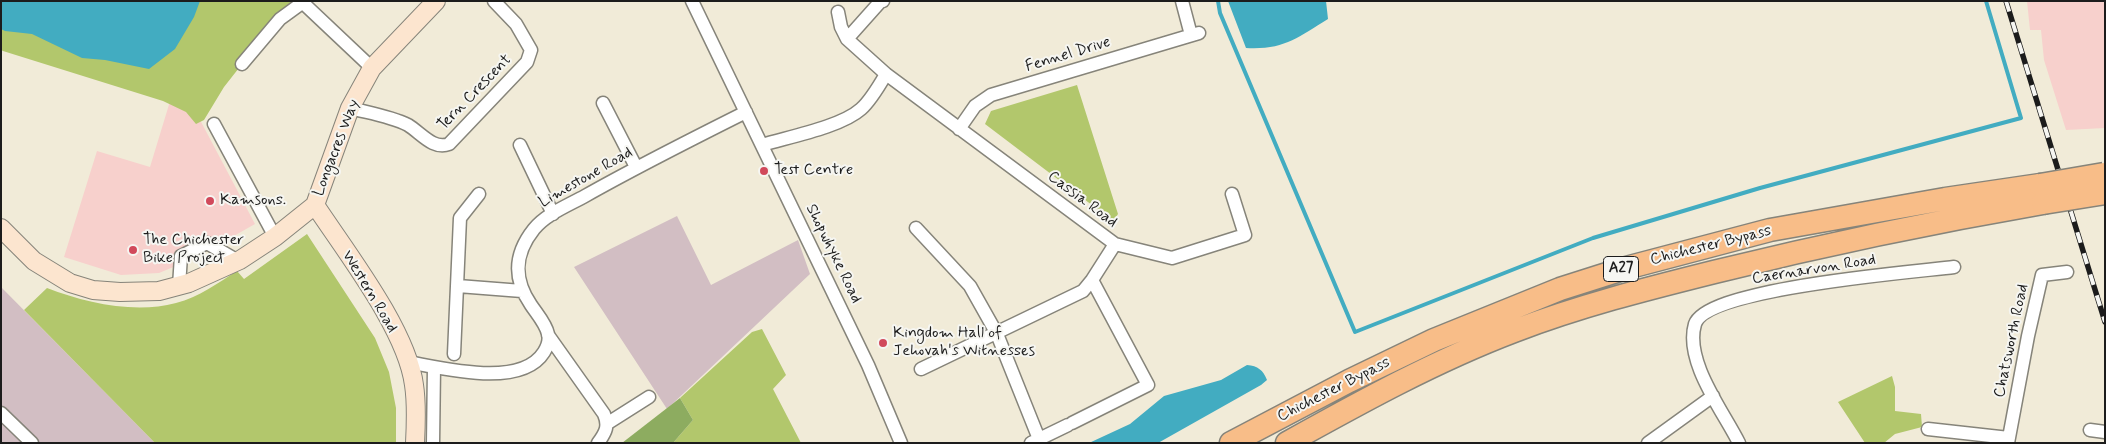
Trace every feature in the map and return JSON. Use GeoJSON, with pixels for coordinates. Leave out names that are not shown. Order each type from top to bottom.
{"type":"FeatureCollection","features":[{"type":"Feature","properties":{"kind":"highway","name":"Chichester Bypass"},"geometry":{"type":"LineString","coordinates":[[1287,443],[1439,364],[1513,331],[1571,311],[1627,294],[1774,257],[1958,217],[2042,194],[2104,174]]}},
{"type":"Feature","properties":{"kind":"highway","name":"Chichester Bypass"},"geometry":{"type":"LineString","coordinates":[[1231,443],[1349,381],[1434,340],[1560,289],[1617,271],[1770,230],[1945,199],[2105,193]]}},
{"type":"Feature","properties":{"kind":"main road","name":"Longacres Way"},"geometry":{"type":"LineString","coordinates":[[1,228],[34,262],[70,283],[94,290],[120,292],[159,291],[204,278],[238,261],[275,237],[314,205],[350,108],[372,68],[436,1]]}},
{"type":"Feature","properties":{"kind":"main road","name":"Western Road"},"geometry":{"type":"LineString","coordinates":[[314,205],[386,314],[408,362],[414,384],[415,443]]}},
{"type":"Feature","properties":{"kind":"street","name":"Tern Crescent"},"geometry":{"type":"LineString","coordinates":[[350,108],[396,120],[442,147],[449,144],[527,62],[531,50],[516,24],[494,1]]}},
{"type":"Feature","properties":{"kind":"street","name":"Shopwhyke Road"},"geometry":{"type":"LineString","coordinates":[[692,1],[868,365],[901,443]]}},
{"type":"Feature","properties":{"kind":"street"},"geometry":{"type":"LineString","coordinates":[[847,38],[883,1]]}},
{"type":"Feature","properties":{"kind":"street","name":"Fennel Drive"},"geometry":{"type":"LineString","coordinates":[[959,129],[976,106],[991,95],[1195,34],[1182,1]]}},
{"type":"Feature","properties":{"kind":"street"},"geometry":{"type":"LineString","coordinates":[[242,64],[280,19],[301,2],[372,68]]}},
{"type":"Feature","properties":{"kind":"street","name":"Cassia Road"},"geometry":{"type":"LineString","coordinates":[[838,12],[841,28],[847,38],[886,74],[1115,244],[1172,258],[1245,235],[1232,194]]}},
{"type":"Feature","properties":{"kind":"street"},"geometry":{"type":"LineString","coordinates":[[762,145],[852,116],[862,108],[886,74]]}},
{"type":"Feature","properties":{"kind":"street"},"geometry":{"type":"LineString","coordinates":[[603,103],[636,168]]}},
{"type":"Feature","properties":{"kind":"street","name":"Limestone Road"},"geometry":{"type":"LineString","coordinates":[[608,422],[548,335],[542,321],[522,291],[518,268],[520,254],[536,227],[554,214],[636,168],[746,112]]}},
{"type":"Feature","properties":{"kind":"street"},"geometry":{"type":"LineString","coordinates":[[214,124],[275,237]]}},
{"type":"Feature","properties":{"kind":"street"},"geometry":{"type":"LineString","coordinates":[[520,145],[554,214]]}},
{"type":"Feature","properties":{"kind":"street"},"geometry":{"type":"LineString","coordinates":[[454,354],[460,218],[479,194]]}},
{"type":"Feature","properties":{"kind":"street"},"geometry":{"type":"LineString","coordinates":[[916,228],[970,286],[997,334],[1035,441],[1148,385],[1092,280]]}},
{"type":"Feature","properties":{"kind":"street"},"geometry":{"type":"LineString","coordinates":[[179,286],[181,256],[207,243],[238,261]]}},
{"type":"Feature","properties":{"kind":"street"},"geometry":{"type":"LineString","coordinates":[[921,369],[997,334],[1082,291],[1092,280],[1115,244]]}},
{"type":"Feature","properties":{"kind":"street","name":"Caernarvon Road"},"geometry":{"type":"LineString","coordinates":[[1739,443],[1702,376],[1694,348],[1696,323],[1701,316],[1716,307],[1784,288],[1954,267]]}},
{"type":"Feature","properties":{"kind":"street","name":"Chatsworth Road"},"geometry":{"type":"LineString","coordinates":[[1928,429],[2008,440],[2042,275],[2067,272]]}},
{"type":"Feature","properties":{"kind":"street"},"geometry":{"type":"LineString","coordinates":[[458,286],[522,291]]}},
{"type":"Feature","properties":{"kind":"street"},"geometry":{"type":"LineString","coordinates":[[408,362],[474,374],[510,372],[530,366],[541,356],[548,346],[548,335]]}},
{"type":"Feature","properties":{"kind":"street"},"geometry":{"type":"LineString","coordinates":[[433,443],[434,366]]}},
{"type":"Feature","properties":{"kind":"street"},"geometry":{"type":"LineString","coordinates":[[1648,443],[1713,396]]}},
{"type":"Feature","properties":{"kind":"street"},"geometry":{"type":"LineString","coordinates":[[598,443],[606,432],[608,422],[649,397]]}},
{"type":"Feature","properties":{"kind":"street"},"geometry":{"type":"LineString","coordinates":[[1,413],[32,443]]}},
{"type":"Feature","properties":{"kind":"street"},"geometry":{"type":"LineString","coordinates":[[2090,430],[2105,432]]}},
{"type":"Feature","properties":{"kind":"shaded area"},"geometry":{"type":"Polygon","coordinates":[[[2027,1],[2105,1],[2105,128],[2066,130],[2044,60],[2041,30],[2030,30],[2027,1]]]}},
{"type":"Feature","properties":{"kind":"shaded area"},"geometry":{"type":"Polygon","coordinates":[[[171,98],[199,118],[255,224],[195,258],[159,273],[121,275],[64,257],[97,151],[150,167],[171,98]]]}},
{"type":"Feature","properties":{"kind":"shaded area"},"geometry":{"type":"Polygon","coordinates":[[[677,216],[711,285],[798,240],[810,274],[667,409],[574,267],[677,216]]]}},
{"type":"Feature","properties":{"kind":"shaded area"},"geometry":{"type":"Polygon","coordinates":[[[1,287],[93,380],[155,443],[1,443],[1,287]]]}},
{"type":"Feature","properties":{"kind":"green space"},"geometry":{"type":"Polygon","coordinates":[[[1,1],[301,1],[257,45],[224,87],[204,120],[196,124],[186,112],[163,101],[1,50],[1,1]]]}},
{"type":"Feature","properties":{"kind":"green space"},"geometry":{"type":"Polygon","coordinates":[[[1077,85],[1118,214],[1113,221],[985,124],[991,111],[1077,85]]]}},
{"type":"Feature","properties":{"kind":"green space"},"geometry":{"type":"Polygon","coordinates":[[[307,234],[375,338],[389,372],[396,408],[396,443],[155,443],[24,310],[47,288],[94,302],[127,307],[160,306],[176,303],[200,293],[237,271],[244,279],[307,234]]]}},
{"type":"Feature","properties":{"kind":"green space"},"geometry":{"type":"Polygon","coordinates":[[[762,329],[786,375],[773,389],[801,443],[673,443],[693,420],[680,398],[752,332],[762,329]]]}},
{"type":"Feature","properties":{"kind":"green space"},"geometry":{"type":"Polygon","coordinates":[[[1892,376],[1895,387],[1895,411],[1921,414],[1922,427],[1895,434],[1884,443],[1865,443],[1838,402],[1892,376]]]}},
{"type":"Feature","properties":{"kind":"green space"},"geometry":{"type":"Polygon","coordinates":[[[680,398],[693,420],[673,443],[622,443],[680,398]]]}},
{"type":"Feature","properties":{"kind":"water"},"geometry":{"type":"Polygon","coordinates":[[[1,1],[200,1],[194,17],[175,49],[149,69],[105,60],[82,58],[32,34],[5,31],[1,29],[1,1]]]}},
{"type":"Feature","properties":{"kind":"water"},"geometry":{"type":"Polygon","coordinates":[[[1228,1],[1326,1],[1328,19],[1298,37],[1280,45],[1246,48],[1228,1]]]}},
{"type":"Feature","properties":{"kind":"water"},"geometry":{"type":"Polygon","coordinates":[[[1247,365],[1260,369],[1267,380],[1158,443],[1089,443],[1130,424],[1164,396],[1221,380],[1247,365]]]}},
{"type":"Feature","properties":{"kind":"waterway"},"geometry":{"type":"LineString","coordinates":[[1218,1],[1220,13],[1355,332],[1593,238],[1760,188],[2021,118],[1986,1]]}},
{"type":"Feature","properties":{"kind":"railway"},"geometry":{"type":"LineString","coordinates":[[2006,1],[2105,322]]}},
{"type":"Feature","properties":{"kind":"place","name":"Test Centre"},"geometry":{"type":"Point","coordinates":[764,171]}},
{"type":"Feature","properties":{"kind":"place","name":"Kamsons."},"geometry":{"type":"Point","coordinates":[210,201]}},
{"type":"Feature","properties":{"kind":"place","name":"The Chichester Bike Project"},"geometry":{"type":"Point","coordinates":[133,250]}},
{"type":"Feature","properties":{"kind":"place","name":"Kingdom Hall of Jehovah's Witnesses"},"geometry":{"type":"Point","coordinates":[883,343]}}]}
